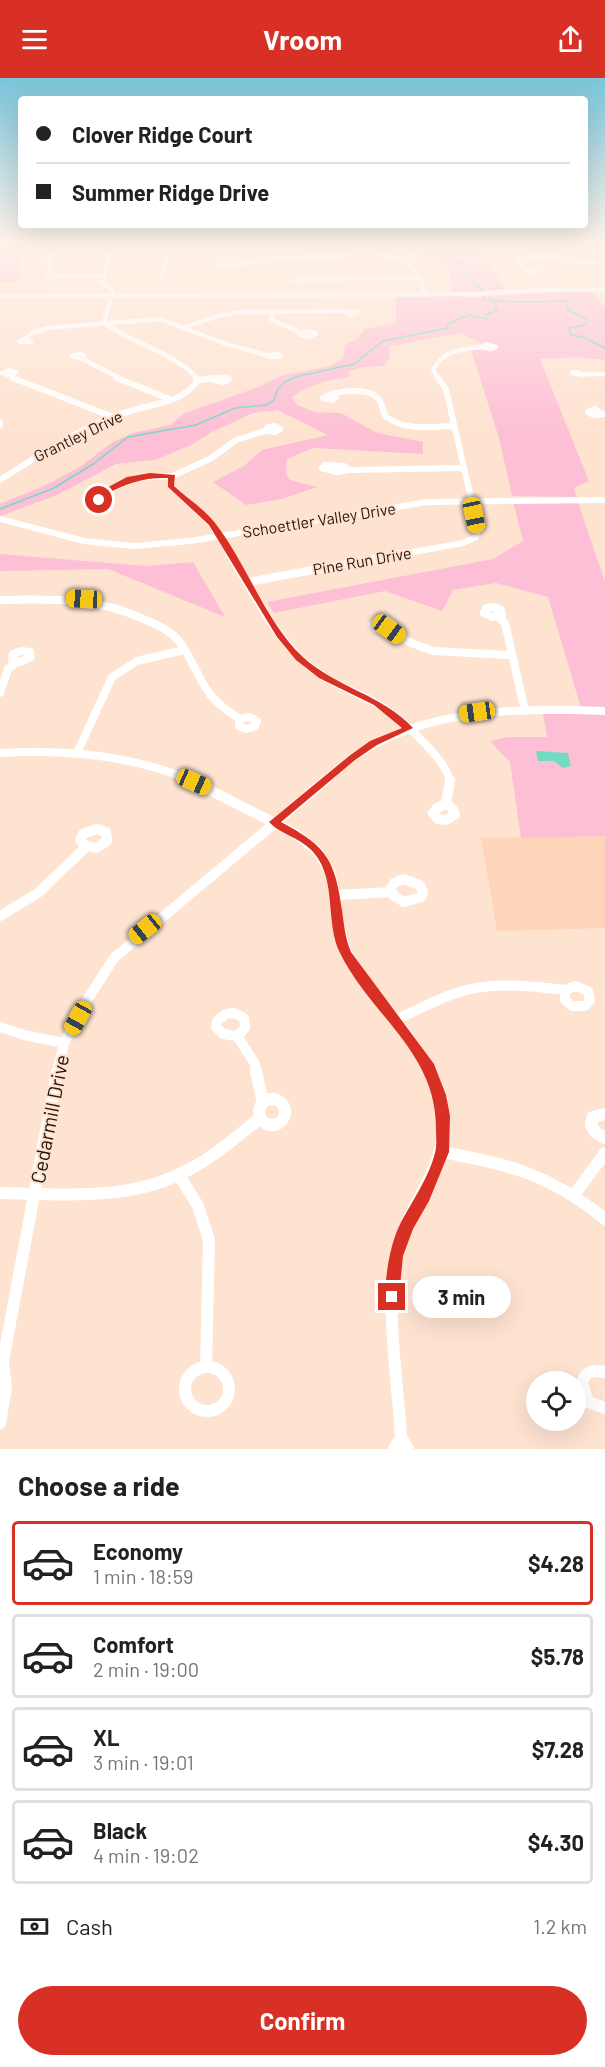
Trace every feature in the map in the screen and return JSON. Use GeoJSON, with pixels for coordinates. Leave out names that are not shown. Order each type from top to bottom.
{"type":"FeatureCollection","features":[{"type":"Feature","properties":{"kind":"street"},"geometry":{"type":"LineString","coordinates":[[104,323],[108,307]]}},
{"type":"Feature","properties":{"kind":"street"},"geometry":{"type":"LineString","coordinates":[[185,327],[225,314],[272,311],[343,311]]}},
{"type":"Feature","properties":{"kind":"street"},"geometry":{"type":"LineString","coordinates":[[272,311],[272,320],[275,323],[300,332]]}},
{"type":"Feature","properties":{"kind":"street"},"geometry":{"type":"LineString","coordinates":[[26,339],[41,330],[54,327],[154,319],[168,320],[223,343],[270,356]]}},
{"type":"Feature","properties":{"kind":"street"},"geometry":{"type":"LineString","coordinates":[[104,323],[118,333],[187,367],[198,380],[214,380]]}},
{"type":"Feature","properties":{"kind":"street"},"geometry":{"type":"LineString","coordinates":[[471,500],[453,426],[447,388],[434,375],[433,367],[449,354],[483,347]]}},
{"type":"Feature","properties":{"kind":"street"},"geometry":{"type":"LineString","coordinates":[[81,358],[107,374],[172,400]]}},
{"type":"Feature","properties":{"kind":"street"},"geometry":{"type":"LineString","coordinates":[[10,374],[11,377],[113,417]]}},
{"type":"Feature","properties":{"kind":"street"},"geometry":{"type":"LineString","coordinates":[[584,374],[605,374]]}},
{"type":"Feature","properties":{"kind":"street","name":"Grantley Drive"},"geometry":{"type":"LineString","coordinates":[[1,478],[50,447],[113,417],[172,400],[191,390],[198,380]]}},
{"type":"Feature","properties":{"kind":"street"},"geometry":{"type":"LineString","coordinates":[[333,395],[345,391],[369,393],[379,399],[386,417],[397,422],[453,426]]}},
{"type":"Feature","properties":{"kind":"street"},"geometry":{"type":"LineString","coordinates":[[101,494],[130,479],[150,475],[172,476],[210,459],[236,440],[265,431]]}},
{"type":"Feature","properties":{"kind":"street"},"geometry":{"type":"LineString","coordinates":[[350,470],[463,468]]}},
{"type":"Feature","properties":{"kind":"street"},"geometry":{"type":"LineString","coordinates":[[172,476],[171,486],[212,524],[281,637],[299,658],[322,676],[377,703],[409,728],[447,768],[451,784],[446,804]]}},
{"type":"Feature","properties":{"kind":"street","name":"Schoettler Valley Drive"},"geometry":{"type":"LineString","coordinates":[[0,519],[84,541],[109,545],[161,545],[409,505],[471,500],[605,500]]}},
{"type":"Feature","properties":{"kind":"street","name":"Pine Run Drive"},"geometry":{"type":"LineString","coordinates":[[248,582],[463,543],[476,537],[478,529],[471,500]]}},
{"type":"Feature","properties":{"kind":"street"},"geometry":{"type":"LineString","coordinates":[[0,600],[70,598],[113,604],[135,613],[172,633],[212,701],[240,719]]}},
{"type":"Feature","properties":{"kind":"street"},"geometry":{"type":"LineString","coordinates":[[498,617],[505,623],[525,711]]}},
{"type":"Feature","properties":{"kind":"street"},"geometry":{"type":"LineString","coordinates":[[389,629],[409,642],[433,651],[512,655]]}},
{"type":"Feature","properties":{"kind":"street"},"geometry":{"type":"LineString","coordinates":[[77,753],[112,677],[137,661],[184,650]]}},
{"type":"Feature","properties":{"kind":"street"},"geometry":{"type":"LineString","coordinates":[[0,693],[8,669],[17,662]]}},
{"type":"Feature","properties":{"kind":"street","name":"Cedarmill Drive"},"geometry":{"type":"LineString","coordinates":[[0,1423],[6,1386],[2,1364],[64,1043],[99,979],[114,958],[274,822],[373,743],[409,728],[461,714],[605,711]]}},
{"type":"Feature","properties":{"kind":"street"},"geometry":{"type":"LineString","coordinates":[[0,753],[77,753],[170,772],[206,787],[305,839],[326,863],[334,895],[340,941],[345,953],[360,976],[397,1019],[429,1068],[443,1116],[442,1152],[424,1196],[406,1226],[396,1256],[392,1297],[401,1445]]}},
{"type":"Feature","properties":{"kind":"street"},"geometry":{"type":"LineString","coordinates":[[0,916],[38,893],[86,847]]}},
{"type":"Feature","properties":{"kind":"street"},"geometry":{"type":"LineString","coordinates":[[334,895],[391,892]]}},
{"type":"Feature","properties":{"kind":"street"},"geometry":{"type":"LineString","coordinates":[[397,1019],[454,994],[478,988],[518,985],[565,990]]}},
{"type":"Feature","properties":{"kind":"street"},"geometry":{"type":"LineString","coordinates":[[0,1027],[24,1035],[64,1043]]}},
{"type":"Feature","properties":{"kind":"street"},"geometry":{"type":"LineString","coordinates":[[237,1036],[254,1062],[263,1102]]}},
{"type":"Feature","properties":{"kind":"street"},"geometry":{"type":"LineString","coordinates":[[278,1100],[285,1106],[286,1115],[280,1122],[272,1125],[259,1119],[257,1109],[263,1102],[278,1100]]}},
{"type":"Feature","properties":{"kind":"street"},"geometry":{"type":"LineString","coordinates":[[605,1114],[593,1117],[591,1125],[595,1132],[605,1138]]}},
{"type":"Feature","properties":{"kind":"street"},"geometry":{"type":"LineString","coordinates":[[0,1193],[115,1191],[178,1175],[220,1150],[259,1119]]}},
{"type":"Feature","properties":{"kind":"street"},"geometry":{"type":"LineString","coordinates":[[442,1152],[492,1161],[523,1171],[574,1195],[605,1219]]}},
{"type":"Feature","properties":{"kind":"street"},"geometry":{"type":"LineString","coordinates":[[574,1195],[605,1153]]}},
{"type":"Feature","properties":{"kind":"street"},"geometry":{"type":"LineString","coordinates":[[178,1175],[198,1206],[209,1240],[206,1367]]}},
{"type":"Feature","properties":{"kind":"street"},"geometry":{"type":"LineString","coordinates":[[605,1372],[588,1371],[581,1379],[580,1385],[588,1402],[605,1408]]}},
{"type":"Feature","properties":{"kind":"shaded area"},"geometry":{"type":"Polygon","coordinates":[[[396,307],[605,307],[605,360],[579,357],[540,359],[589,481],[574,488],[577,497],[512,496],[499,438],[471,350],[492,350],[499,347],[495,344],[483,344],[461,333],[389,346],[390,358],[383,366],[362,367],[348,372],[350,377],[319,383],[292,397],[297,405],[315,412],[341,413],[377,433],[423,442],[423,454],[313,448],[287,459],[286,473],[290,480],[317,487],[282,499],[246,505],[213,482],[244,466],[262,450],[328,435],[277,410],[253,413],[212,432],[191,445],[155,460],[116,464],[57,495],[0,516],[0,504],[44,486],[80,467],[113,442],[133,433],[170,425],[185,413],[256,388],[281,376],[330,366],[343,359],[345,345],[358,338],[365,329],[396,323],[396,307]]]}},
{"type":"Feature","properties":{"kind":"shaded area"},"geometry":{"type":"Polygon","coordinates":[[[513,501],[578,502],[605,582],[605,708],[581,708],[548,597],[496,583],[453,590],[442,611],[385,591],[274,613],[267,602],[493,559],[523,541],[513,501]]]}},
{"type":"Feature","properties":{"kind":"shaded area"},"geometry":{"type":"Polygon","coordinates":[[[0,554],[145,566],[193,562],[225,617],[108,569],[0,571],[0,554]]]}},
{"type":"Feature","properties":{"kind":"shaded area"},"geometry":{"type":"Polygon","coordinates":[[[543,714],[605,714],[605,836],[521,838],[510,762],[490,741],[508,737],[547,737],[543,714]]]}},
{"type":"Feature","properties":{"kind":"shaded area"},"geometry":{"type":"Polygon","coordinates":[[[605,836],[605,928],[497,931],[481,838],[605,836]]]}},
{"type":"Feature","properties":{"kind":"water"},"geometry":{"type":"Polygon","coordinates":[[[536,751],[568,753],[571,766],[563,768],[554,761],[538,761],[536,751]]]}},
{"type":"Feature","properties":{"kind":"waterway"},"geometry":{"type":"LineString","coordinates":[[0,509],[54,488],[93,464],[128,437],[196,425],[235,408],[266,405],[274,400],[278,389],[285,382],[295,377],[354,364],[383,341],[448,328],[448,324],[469,315],[486,319],[486,315],[497,310],[495,307]]}},
{"type":"Feature","properties":{"kind":"waterway"},"geometry":{"type":"LineString","coordinates":[[567,307],[587,320],[585,325],[569,328],[571,335],[583,337],[605,348]]}},
{"type":"Feature","properties":{"kind":"route"},"geometry":{"type":"LineString","coordinates":[[99,500],[105,497],[101,494],[116,484],[130,479],[150,475],[172,476],[171,486],[185,502],[212,524],[281,637],[299,658],[322,676],[377,703],[409,728],[373,743],[274,822],[305,839],[326,863],[334,895],[340,941],[345,953],[360,976],[397,1019],[413,1042],[429,1068],[439,1095],[443,1116],[442,1152],[424,1196],[406,1226],[396,1256],[392,1297]]}}]}
